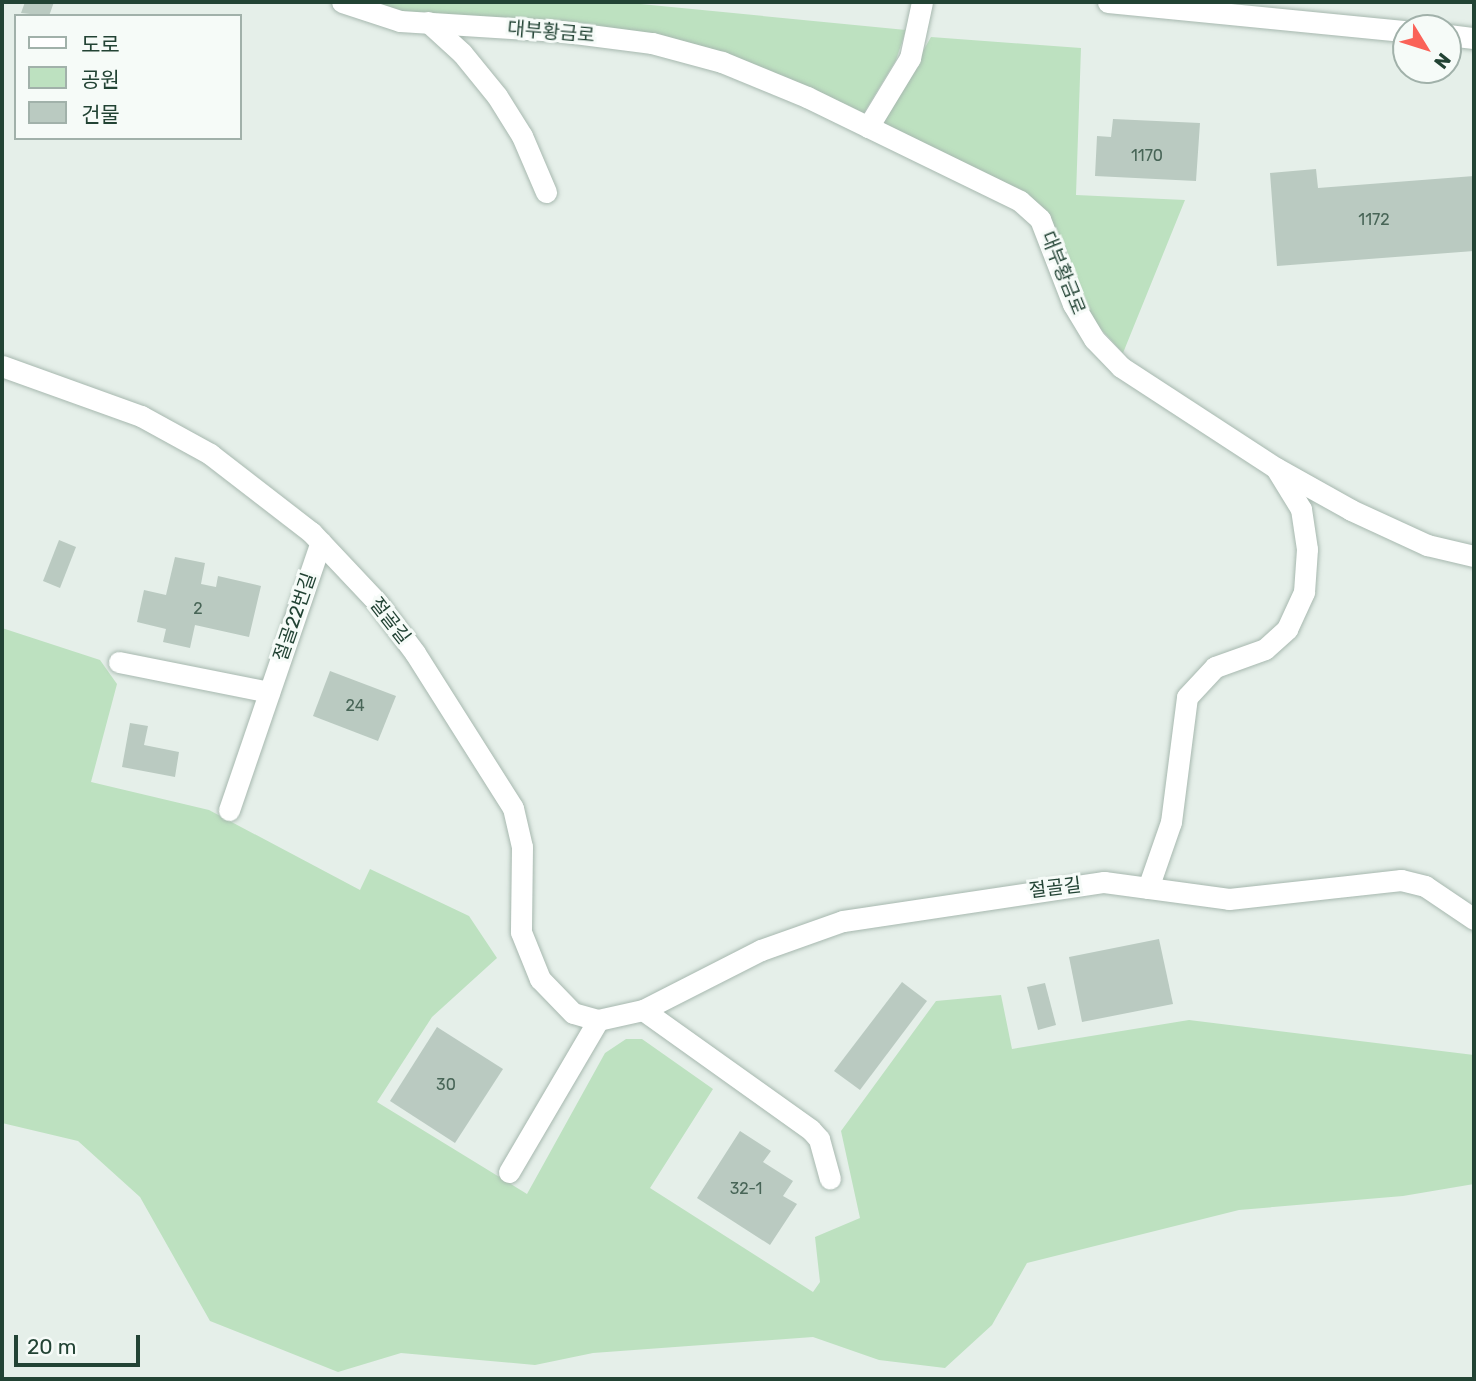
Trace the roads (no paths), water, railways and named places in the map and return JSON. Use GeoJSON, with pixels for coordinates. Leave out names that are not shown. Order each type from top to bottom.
{"type":"FeatureCollection","features":[{"type":"Feature","properties":{"kind":"main road","name":"대부황금로"},"geometry":{"type":"LineString","coordinates":[[342,2],[400,20],[559,31],[652,43],[722,62],[868,127],[1030,210],[1051,239],[1073,304],[1103,348],[1121,368],[1276,468],[1427,545],[1474,556]]}},
{"type":"Feature","properties":{"kind":"main road"},"geometry":{"type":"LineString","coordinates":[[868,127],[909,58],[922,2]]}},
{"type":"Feature","properties":{"kind":"main road"},"geometry":{"type":"LineString","coordinates":[[1108,2],[1392,30]]}},
{"type":"Feature","properties":{"kind":"main road"},"geometry":{"type":"LineString","coordinates":[[428,22],[462,53],[497,96],[522,136],[545,192]]}},
{"type":"Feature","properties":{"kind":"main road","name":"절골길"},"geometry":{"type":"LineString","coordinates":[[2,366],[142,415],[176,433],[261,490],[321,542],[377,602],[415,653],[513,808],[521,827],[520,906],[529,957],[556,999],[573,1013],[597,1020],[643,1010],[761,950],[843,921],[1104,882],[1149,888],[1179,896],[1229,900],[1401,880],[1425,886],[1474,919]]}},
{"type":"Feature","properties":{"kind":"main road","name":"대부황금로"},"geometry":{"type":"LineString","coordinates":[[1149,888],[1171,822],[1187,697],[1215,667],[1265,649],[1287,629],[1304,592],[1307,549],[1301,509],[1276,468]]}},
{"type":"Feature","properties":{"kind":"main road","name":"절골22번길"},"geometry":{"type":"LineString","coordinates":[[229,810],[321,542]]}},
{"type":"Feature","properties":{"kind":"main road"},"geometry":{"type":"LineString","coordinates":[[119,662],[269,692]]}},
{"type":"Feature","properties":{"kind":"main road"},"geometry":{"type":"LineString","coordinates":[[643,1010],[811,1130],[819,1139],[830,1179]]}},
{"type":"Feature","properties":{"kind":"main road"},"geometry":{"type":"LineString","coordinates":[[509,1172],[597,1020]]}}]}
